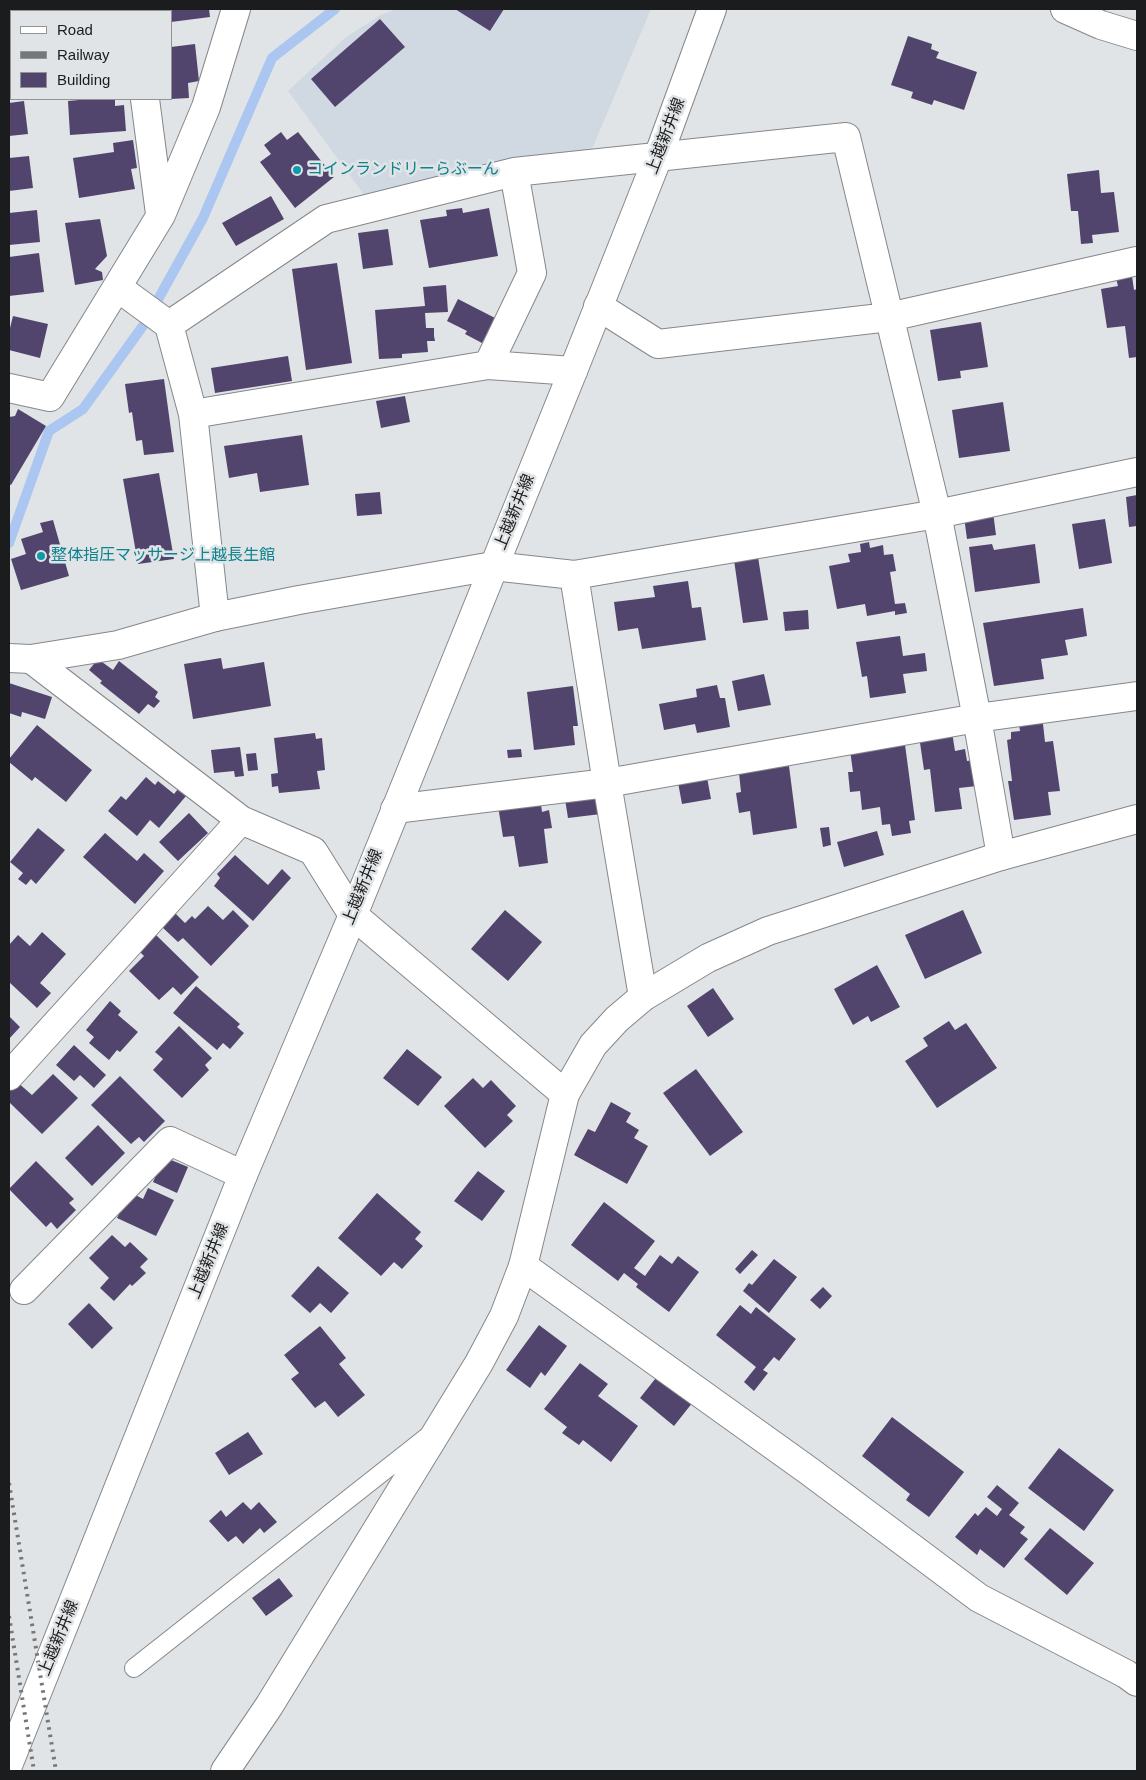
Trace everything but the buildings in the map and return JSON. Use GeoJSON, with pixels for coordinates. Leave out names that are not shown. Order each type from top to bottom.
{"type":"FeatureCollection","features":[{"type":"Feature","properties":{"kind":"street"},"geometry":{"type":"LineString","coordinates":[[9,388],[50,396],[125,293],[161,215],[206,107],[236,9]]}},
{"type":"Feature","properties":{"kind":"street","name":"上越新井線"},"geometry":{"type":"LineString","coordinates":[[9,1763],[243,1175],[353,915],[573,371],[658,157],[712,9]]}},
{"type":"Feature","properties":{"kind":"street"},"geometry":{"type":"LineString","coordinates":[[1065,9],[1101,25],[1137,36]]}},
{"type":"Feature","properties":{"kind":"street"},"geometry":{"type":"LineString","coordinates":[[145,100],[161,215]]}},
{"type":"Feature","properties":{"kind":"street"},"geometry":{"type":"LineString","coordinates":[[168,324],[326,219],[514,172],[846,137],[937,514],[977,718],[1001,856]]}},
{"type":"Feature","properties":{"kind":"street"},"geometry":{"type":"LineString","coordinates":[[488,364],[532,273],[514,172]]}},
{"type":"Feature","properties":{"kind":"street"},"geometry":{"type":"LineString","coordinates":[[598,306],[658,344],[889,317],[1137,261]]}},
{"type":"Feature","properties":{"kind":"street"},"geometry":{"type":"LineString","coordinates":[[125,293],[168,324],[193,414],[215,617]]}},
{"type":"Feature","properties":{"kind":"street"},"geometry":{"type":"LineString","coordinates":[[193,414],[488,364],[573,371]]}},
{"type":"Feature","properties":{"kind":"street"},"geometry":{"type":"LineString","coordinates":[[20,659],[118,645],[215,617],[299,600],[493,566],[574,575],[937,514],[1137,472]]}},
{"type":"Feature","properties":{"kind":"street"},"geometry":{"type":"LineString","coordinates":[[574,575],[606,783],[643,997]]}},
{"type":"Feature","properties":{"kind":"street"},"geometry":{"type":"LineString","coordinates":[[20,659],[241,820],[313,851],[353,915],[565,1094]]}},
{"type":"Feature","properties":{"kind":"street"},"geometry":{"type":"LineString","coordinates":[[395,809],[606,783],[977,718],[1137,696]]}},
{"type":"Feature","properties":{"kind":"street"},"geometry":{"type":"LineString","coordinates":[[225,1771],[274,1698],[440,1428],[479,1363],[504,1316],[523,1266],[565,1094],[593,1045],[617,1019],[643,997],[708,958],[768,932],[1001,856],[1137,819]]}},
{"type":"Feature","properties":{"kind":"street"},"geometry":{"type":"LineString","coordinates":[[9,1076],[241,820]]}},
{"type":"Feature","properties":{"kind":"street"},"geometry":{"type":"LineString","coordinates":[[24,1290],[170,1141],[243,1175]]}},
{"type":"Feature","properties":{"kind":"street"},"geometry":{"type":"LineString","coordinates":[[523,1266],[801,1465],[979,1598],[1126,1674],[1137,1682]]}},
{"type":"Feature","properties":{"kind":"lane"},"geometry":{"type":"LineString","coordinates":[[134,1668],[440,1428]]}},
{"type":"Feature","properties":{"kind":"shaded area"},"geometry":{"type":"Polygon","coordinates":[[[396,9],[651,9],[592,149],[365,196],[288,91],[346,37],[379,16],[396,9]]]}},
{"type":"Feature","properties":{"kind":"waterway"},"geometry":{"type":"LineString","coordinates":[[9,543],[49,431],[83,409],[145,323],[203,218],[272,58],[335,9]]}},
{"type":"Feature","properties":{"kind":"railway"},"geometry":{"type":"LineString","coordinates":[[9,1483],[56,1771]]}},
{"type":"Feature","properties":{"kind":"railway"},"geometry":{"type":"LineString","coordinates":[[9,1616],[34,1771]]}},
{"type":"Feature","properties":{"kind":"place","name":"コインランドリーらぶーん"},"geometry":{"type":"Point","coordinates":[297,170]}},
{"type":"Feature","properties":{"kind":"place","name":"整体指圧マッサージ上越長生館"},"geometry":{"type":"Point","coordinates":[41,556]}}]}
